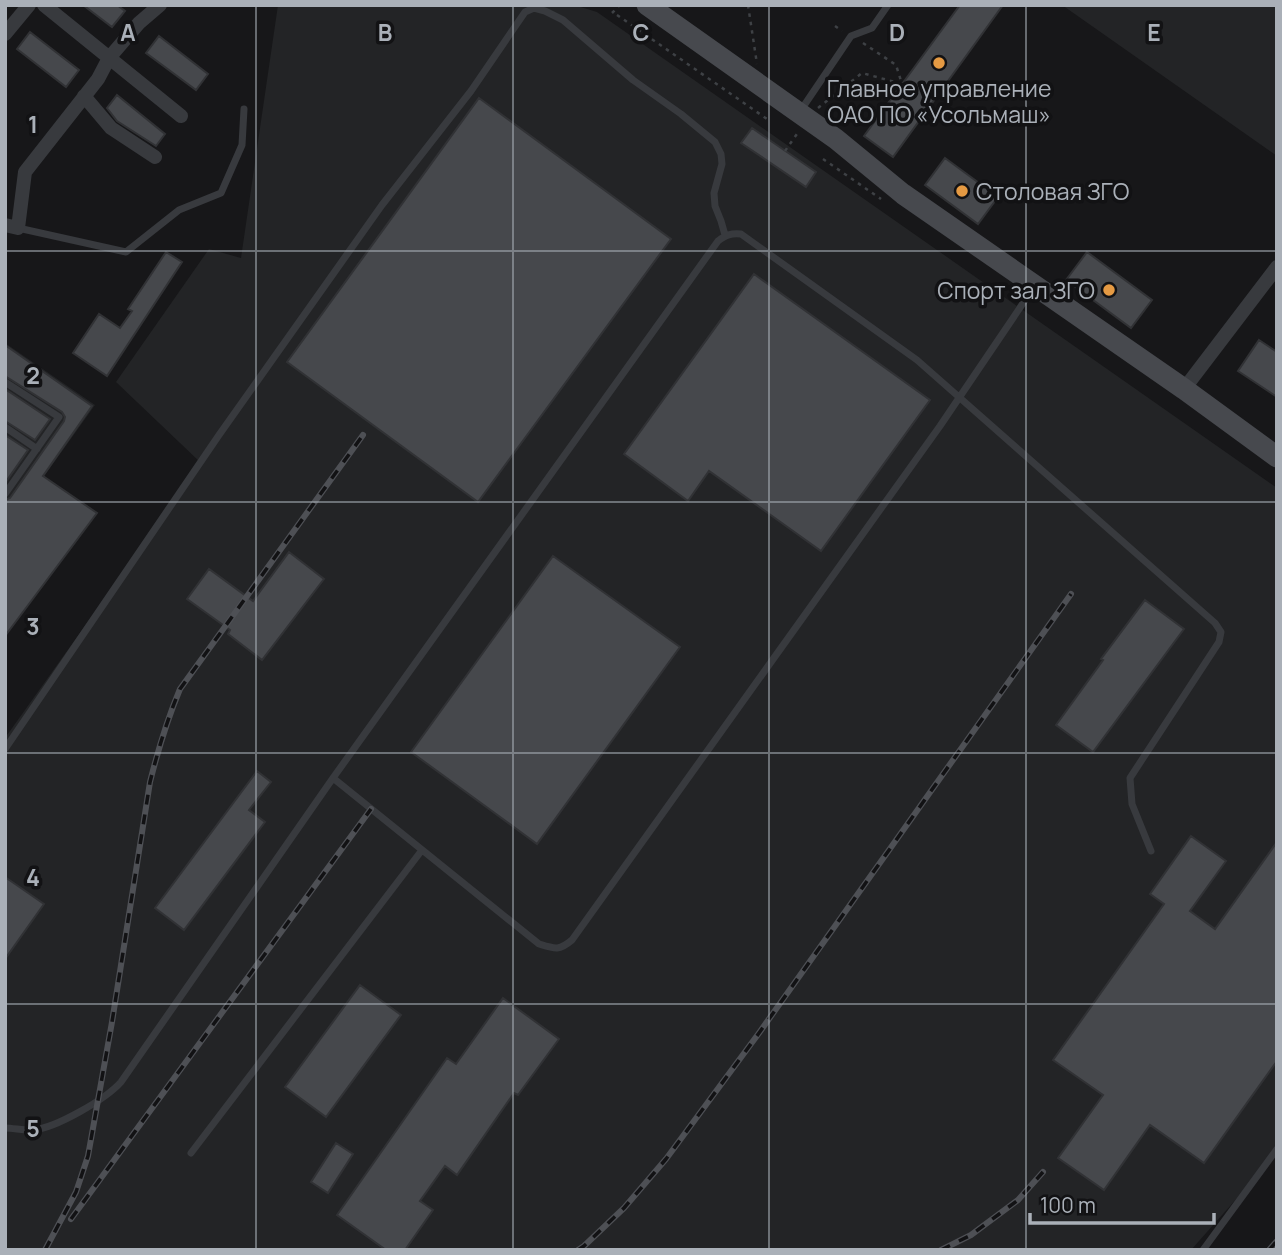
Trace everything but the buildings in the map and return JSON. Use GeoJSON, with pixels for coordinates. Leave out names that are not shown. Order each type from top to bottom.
{"type":"FeatureCollection","features":[{"type":"Feature","properties":{"kind":"street"},"geometry":{"type":"LineString","coordinates":[[5,34],[29,5]]}},
{"type":"Feature","properties":{"kind":"street"},"geometry":{"type":"LineString","coordinates":[[44,5],[181,116]]}},
{"type":"Feature","properties":{"kind":"street"},"geometry":{"type":"LineString","coordinates":[[11,226],[25,172],[97,79],[109,58],[139,23],[160,5]]}},
{"type":"Feature","properties":{"kind":"street"},"geometry":{"type":"LineString","coordinates":[[647,5],[835,139],[903,194],[1184,389],[1277,457]]}},
{"type":"Feature","properties":{"kind":"street"},"geometry":{"type":"LineString","coordinates":[[84,96],[111,128],[155,157]]}},
{"type":"Feature","properties":{"kind":"street"},"geometry":{"type":"LineString","coordinates":[[1184,389],[1277,267]]}},
{"type":"Feature","properties":{"kind":"lane"},"geometry":{"type":"LineString","coordinates":[[805,117],[851,36],[872,28],[888,5]]}},
{"type":"Feature","properties":{"kind":"lane"},"geometry":{"type":"LineString","coordinates":[[5,749],[235,413],[382,205],[471,91],[525,12],[534,8],[563,20],[633,80],[715,142],[722,164],[714,193],[715,206],[725,235]]}},
{"type":"Feature","properties":{"kind":"lane"},"geometry":{"type":"LineString","coordinates":[[11,226],[126,252],[178,210],[221,194],[242,145],[244,109]]}},
{"type":"Feature","properties":{"kind":"lane"},"geometry":{"type":"LineString","coordinates":[[5,1128],[33,1130],[58,1122],[115,1089],[121,1082],[333,778],[718,241],[733,233],[741,234],[917,360],[1215,623],[1221,632],[1219,642],[1130,778],[1132,804],[1150,851]]}},
{"type":"Feature","properties":{"kind":"lane"},"geometry":{"type":"LineString","coordinates":[[333,778],[539,944],[553,949],[562,948],[572,940],[960,398],[1035,286]]}},
{"type":"Feature","properties":{"kind":"lane"},"geometry":{"type":"LineString","coordinates":[[5,382],[58,417],[5,494]]}},
{"type":"Feature","properties":{"kind":"lane"},"geometry":{"type":"LineString","coordinates":[[5,427],[37,449]]}},
{"type":"Feature","properties":{"kind":"lane"},"geometry":{"type":"LineString","coordinates":[[191,1153],[422,850]]}},
{"type":"Feature","properties":{"kind":"lane"},"geometry":{"type":"LineString","coordinates":[[1203,1250],[1277,1149]]}},
{"type":"Feature","properties":{"kind":"path"},"geometry":{"type":"LineString","coordinates":[[612,13],[620,5]]}},
{"type":"Feature","properties":{"kind":"path"},"geometry":{"type":"LineString","coordinates":[[748,5],[758,73]]}},
{"type":"Feature","properties":{"kind":"path"},"geometry":{"type":"LineString","coordinates":[[617,15],[767,119]]}},
{"type":"Feature","properties":{"kind":"path"},"geometry":{"type":"LineString","coordinates":[[785,150],[805,117],[862,73],[902,84],[896,65],[876,51]]}},
{"type":"Feature","properties":{"kind":"shaded area"},"geometry":{"type":"Polygon","coordinates":[[[278,5],[574,5],[597,12],[1277,488],[1277,1153],[1191,1250],[5,1250],[5,738],[201,463],[116,382],[209,249],[241,258],[278,5]]]}},
{"type":"Feature","properties":{"kind":"shaded area"},"geometry":{"type":"Polygon","coordinates":[[[1062,5],[1277,5],[1277,156],[1062,5]]]}},
{"type":"Feature","properties":{"kind":"shaded area"},"geometry":{"type":"Polygon","coordinates":[[[5,343],[95,405],[5,531],[5,343]]]}},
{"type":"Feature","properties":{"kind":"railway"},"geometry":{"type":"LineString","coordinates":[[45,1250],[76,1192],[88,1156],[150,782],[175,701],[180,689],[363,435]]}},
{"type":"Feature","properties":{"kind":"railway"},"geometry":{"type":"LineString","coordinates":[[578,1250],[624,1208],[666,1159],[759,1033],[1071,594]]}},
{"type":"Feature","properties":{"kind":"railway"},"geometry":{"type":"LineString","coordinates":[[71,1219],[371,809]]}},
{"type":"Feature","properties":{"kind":"railway"},"geometry":{"type":"LineString","coordinates":[[941,1250],[971,1235],[1018,1200],[1043,1172]]}},
{"type":"Feature","properties":{"kind":"railway"},"geometry":{"type":"LineString","coordinates":[[1269,1250],[1277,1241]]}},
{"type":"Feature","properties":{"kind":"place","name":"Главное управление ОАО ПО «Усольмаш»"},"geometry":{"type":"Point","coordinates":[939,63]}},
{"type":"Feature","properties":{"kind":"place","name":"Столовая ЗГО"},"geometry":{"type":"Point","coordinates":[962,191]}},
{"type":"Feature","properties":{"kind":"place","name":"Спорт зал ЗГО"},"geometry":{"type":"Point","coordinates":[1109,290]}}]}
